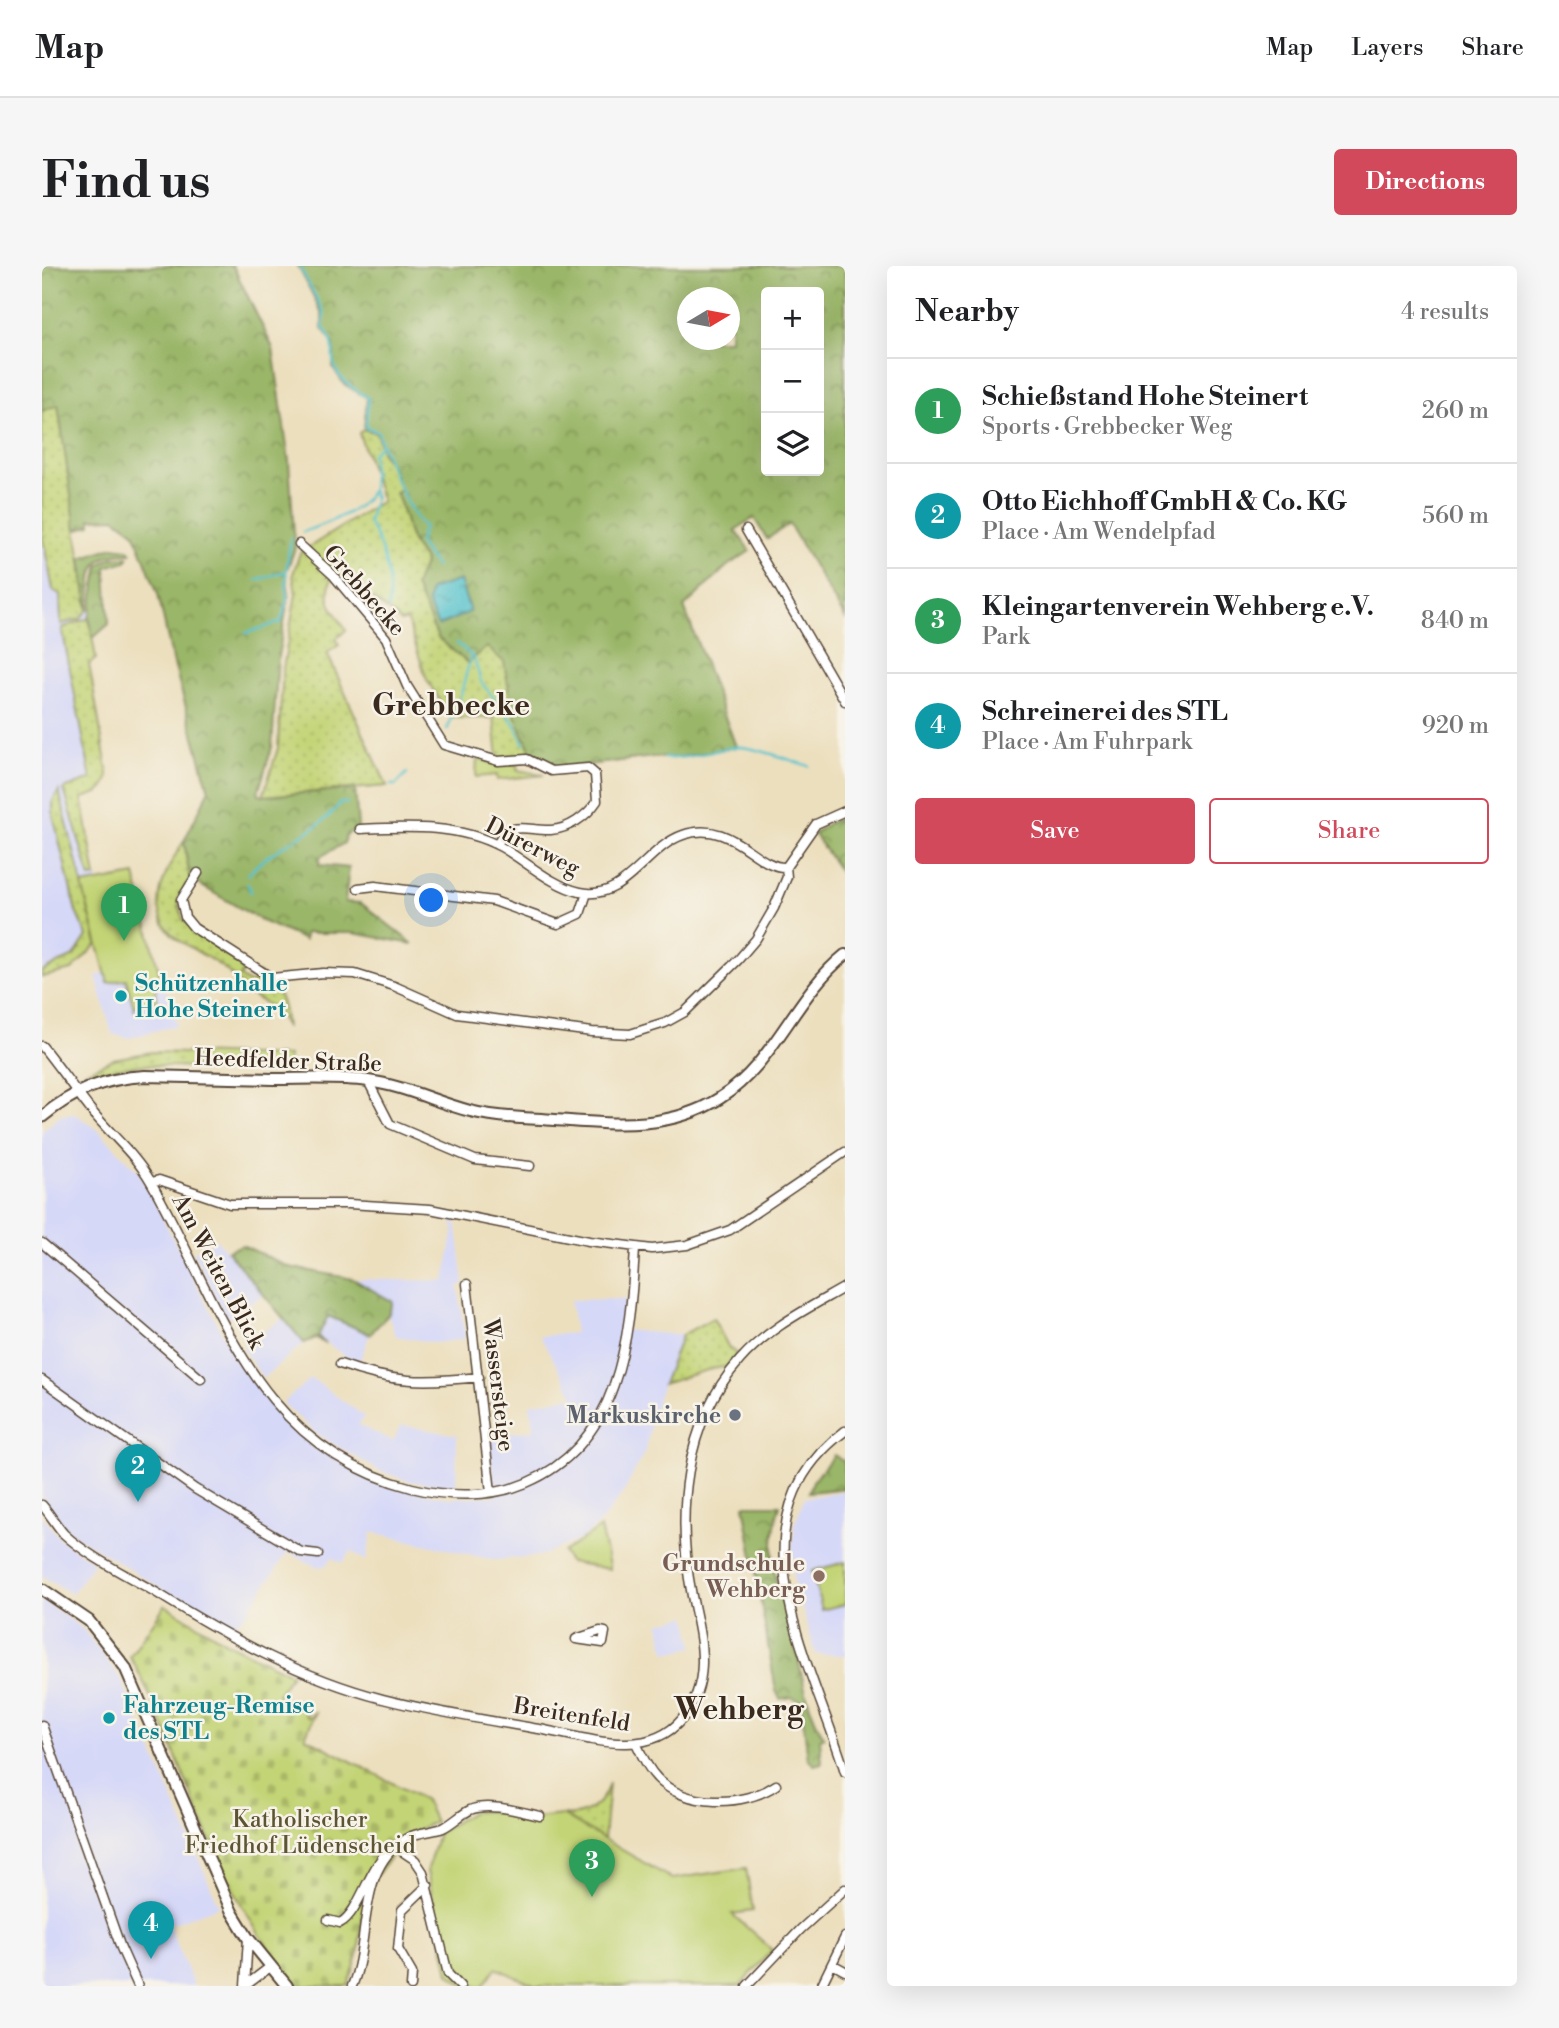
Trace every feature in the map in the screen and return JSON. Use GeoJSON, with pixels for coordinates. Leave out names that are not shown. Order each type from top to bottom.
{"type":"FeatureCollection","features":[{"type":"Feature","properties":{"kind":"main road","name":"Heedfelder Straße"},"geometry":{"type":"LineString","coordinates":[[42,1117],[77,1090],[118,1079],[145,1076],[368,1081],[397,1086],[454,1107],[491,1115],[604,1124],[642,1124],[673,1118],[719,1099],[743,1080],[761,1062],[821,979],[845,955]]}},
{"type":"Feature","properties":{"kind":"main road"},"geometry":{"type":"LineString","coordinates":[[42,1581],[70,1598],[76,1610]]}},
{"type":"Feature","properties":{"kind":"main road"},"geometry":{"type":"LineString","coordinates":[[42,1589],[76,1610],[107,1641],[125,1667],[142,1699],[219,1885],[248,1938],[287,1986]]}},
{"type":"Feature","properties":{"kind":"street"},"geometry":{"type":"LineString","coordinates":[[746,530],[845,701]]}},
{"type":"Feature","properties":{"kind":"street","name":"Grebbecke"},"geometry":{"type":"LineString","coordinates":[[299,544],[332,575],[386,638],[407,686],[444,745],[498,761],[527,759],[551,771],[588,768],[595,774],[597,801],[580,819],[552,830],[515,827],[504,832],[497,845]]}},
{"type":"Feature","properties":{"kind":"street"},"geometry":{"type":"LineString","coordinates":[[198,873],[181,900],[187,921],[272,978],[331,972],[355,974],[394,986],[457,1014],[616,1034],[643,1031],[671,1020],[712,988],[744,954],[766,923],[787,877],[786,867],[816,824],[845,811]]}},
{"type":"Feature","properties":{"kind":"street","name":"Dürerweg"},"geometry":{"type":"LineString","coordinates":[[360,829],[442,829],[497,845],[560,884],[587,893],[603,892],[622,883],[665,845],[683,835],[701,832],[730,838],[775,865],[786,867]]}},
{"type":"Feature","properties":{"kind":"street"},"geometry":{"type":"LineString","coordinates":[[358,888],[379,887],[477,897],[558,924],[580,914],[587,893]]}},
{"type":"Feature","properties":{"kind":"street","name":"Am Weiten Blick"},"geometry":{"type":"LineString","coordinates":[[42,1046],[152,1182],[234,1347],[270,1396],[302,1430],[336,1455],[391,1483],[450,1494],[491,1492],[519,1486],[551,1471],[578,1449],[599,1421],[610,1399],[622,1353],[632,1292],[635,1249]]}},
{"type":"Feature","properties":{"kind":"street"},"geometry":{"type":"LineString","coordinates":[[368,1081],[390,1124],[475,1160],[530,1166]]}},
{"type":"Feature","properties":{"kind":"street","name":"Am Weiten Blick"},"geometry":{"type":"LineString","coordinates":[[152,1182],[159,1181],[230,1204],[349,1204],[430,1209],[635,1249],[676,1247],[718,1236],[753,1217],[808,1174],[845,1152]]}},
{"type":"Feature","properties":{"kind":"street"},"geometry":{"type":"LineString","coordinates":[[42,1243],[201,1379]]}},
{"type":"Feature","properties":{"kind":"street","name":"Wassersteige"},"geometry":{"type":"LineString","coordinates":[[467,1284],[491,1492]]}},
{"type":"Feature","properties":{"kind":"street","name":"Breitenfeld"},"geometry":{"type":"LineString","coordinates":[[42,1505],[65,1534],[83,1548],[242,1644],[325,1681],[401,1704],[637,1745],[659,1737],[678,1723],[695,1697],[702,1675],[702,1643],[688,1569],[685,1525],[689,1473],[705,1413],[734,1367],[762,1339],[845,1287]]}},
{"type":"Feature","properties":{"kind":"street"},"geometry":{"type":"LineString","coordinates":[[340,1364],[382,1378],[405,1382],[479,1377]]}},
{"type":"Feature","properties":{"kind":"street"},"geometry":{"type":"LineString","coordinates":[[42,1380],[195,1489],[301,1552],[318,1554]]}},
{"type":"Feature","properties":{"kind":"street"},"geometry":{"type":"LineString","coordinates":[[845,1431],[819,1455],[802,1478],[788,1512],[782,1563],[795,1626],[845,1772]]}},
{"type":"Feature","properties":{"kind":"street"},"geometry":{"type":"LineString","coordinates":[[42,1725],[121,1948],[138,1986]]}},
{"type":"Feature","properties":{"kind":"street"},"geometry":{"type":"LineString","coordinates":[[637,1745],[657,1779],[690,1796],[735,1800],[766,1793],[776,1785]]}},
{"type":"Feature","properties":{"kind":"street"},"geometry":{"type":"LineString","coordinates":[[352,1986],[362,1955],[365,1917],[372,1886],[380,1868],[407,1838],[441,1828],[471,1810],[489,1808],[540,1816]]}},
{"type":"Feature","properties":{"kind":"street"},"geometry":{"type":"LineString","coordinates":[[397,1848],[415,1860],[428,1885],[448,1974],[460,1986]]}},
{"type":"Feature","properties":{"kind":"street"},"geometry":{"type":"LineString","coordinates":[[328,1920],[340,1923],[348,1917],[370,1872],[384,1855],[397,1848]]}},
{"type":"Feature","properties":{"kind":"street"},"geometry":{"type":"LineString","coordinates":[[411,1986],[412,1973],[398,1949],[402,1910],[428,1885]]}},
{"type":"Feature","properties":{"kind":"street"},"geometry":{"type":"LineString","coordinates":[[747,1986],[801,1929],[845,1889]]}},
{"type":"Feature","properties":{"kind":"street"},"geometry":{"type":"LineString","coordinates":[[821,1986],[834,1965],[845,1937]]}},
{"type":"Feature","properties":{"kind":"street"},"geometry":{"type":"LineString","coordinates":[[245,1986],[248,1938]]}},
{"type":"Feature","properties":{"kind":"street"},"geometry":{"type":"LineString","coordinates":[[834,1965],[845,1971]]}},
{"type":"Feature","properties":{"kind":"street"},"geometry":{"type":"LineString","coordinates":[[245,1986],[270,1968]]}},
{"type":"Feature","properties":{"kind":"shaded area"},"geometry":{"type":"Polygon","coordinates":[[[58,405],[96,659],[89,663],[108,774],[106,786],[99,793],[82,798],[95,871],[98,882],[135,875],[161,987],[165,987],[177,1025],[129,1038],[112,1034],[96,976],[105,973],[97,944],[72,970],[42,977],[42,411],[58,405]]]}},
{"type":"Feature","properties":{"kind":"shaded area"},"geometry":{"type":"Polygon","coordinates":[[[75,1114],[98,1130],[139,1173],[226,1341],[275,1410],[320,1450],[385,1485],[449,1498],[496,1496],[488,1436],[534,1430],[530,1404],[574,1396],[540,1336],[575,1333],[570,1300],[626,1299],[622,1330],[682,1335],[658,1397],[645,1451],[625,1490],[601,1522],[582,1538],[540,1556],[494,1560],[372,1532],[366,1561],[351,1551],[342,1563],[332,1558],[325,1566],[317,1567],[288,1552],[248,1611],[229,1630],[79,1538],[63,1525],[42,1496],[42,1131],[62,1115],[75,1114]]]}},
{"type":"Feature","properties":{"kind":"shaded area"},"geometry":{"type":"Polygon","coordinates":[[[451,1220],[456,1221],[464,1284],[458,1286],[465,1339],[436,1343],[396,1336],[388,1315],[392,1302],[353,1279],[445,1281],[454,1228],[451,1220]]]}},
{"type":"Feature","properties":{"kind":"shaded area"},"geometry":{"type":"Polygon","coordinates":[[[217,1240],[263,1295],[226,1320],[193,1252],[217,1240]]]}},
{"type":"Feature","properties":{"kind":"shaded area"},"geometry":{"type":"Polygon","coordinates":[[[328,1315],[370,1334],[358,1365],[318,1337],[328,1315]]]}},
{"type":"Feature","properties":{"kind":"shaded area"},"geometry":{"type":"Polygon","coordinates":[[[283,1318],[304,1343],[263,1378],[242,1348],[283,1318]]]}},
{"type":"Feature","properties":{"kind":"shaded area"},"geometry":{"type":"Polygon","coordinates":[[[311,1378],[364,1416],[359,1425],[393,1441],[401,1425],[457,1435],[456,1488],[409,1481],[380,1471],[318,1435],[283,1403],[311,1378]]]}},
{"type":"Feature","properties":{"kind":"shaded area","name":"Grundschule Wehberg"},"geometry":{"type":"Polygon","coordinates":[[[845,1491],[845,1655],[816,1654],[794,1581],[792,1548],[795,1524],[804,1498],[845,1491]]]}},
{"type":"Feature","properties":{"kind":"shaded area"},"geometry":{"type":"Polygon","coordinates":[[[42,1515],[60,1539],[94,1562],[72,1594],[42,1576],[42,1515]]]}},
{"type":"Feature","properties":{"kind":"shaded area"},"geometry":{"type":"Polygon","coordinates":[[[42,1599],[83,1629],[121,1679],[219,1906],[169,1925],[194,1986],[42,1986],[42,1599]]]}},
{"type":"Feature","properties":{"kind":"shaded area"},"geometry":{"type":"Polygon","coordinates":[[[687,1616],[694,1647],[666,1653],[659,1623],[687,1616]]]}},
{"type":"Feature","properties":{"kind":"green space"},"geometry":{"type":"Polygon","coordinates":[[[42,266],[233,266],[273,348],[289,461],[295,548],[286,572],[289,594],[278,656],[272,747],[258,793],[263,796],[355,789],[358,827],[346,835],[344,843],[320,857],[319,865],[349,868],[345,902],[361,903],[413,944],[353,933],[305,933],[305,940],[264,922],[190,879],[184,841],[209,791],[171,653],[158,594],[134,532],[115,518],[91,519],[91,525],[76,530],[58,405],[42,411],[42,266]]]}},
{"type":"Feature","properties":{"kind":"green space"},"geometry":{"type":"Polygon","coordinates":[[[298,266],[845,266],[845,618],[789,524],[767,539],[754,518],[735,530],[750,551],[726,567],[684,607],[736,747],[675,758],[653,757],[554,769],[532,754],[512,709],[504,662],[487,647],[468,663],[438,638],[415,586],[425,561],[410,535],[396,493],[400,490],[393,468],[382,453],[377,433],[364,429],[367,398],[344,384],[333,368],[334,344],[322,328],[322,313],[298,266]]]}},
{"type":"Feature","properties":{"kind":"green space"},"geometry":{"type":"Polygon","coordinates":[[[58,405],[88,610],[80,619],[61,624],[60,595],[53,590],[42,534],[42,411],[58,405]]]}},
{"type":"Feature","properties":{"kind":"green space"},"geometry":{"type":"Polygon","coordinates":[[[364,429],[377,433],[382,453],[393,468],[401,490],[396,493],[410,535],[425,561],[415,586],[438,638],[468,663],[487,646],[726,567],[684,607],[736,747],[675,758],[653,757],[554,769],[526,754],[498,759],[494,718],[451,718],[427,680],[407,620],[401,622],[338,573],[333,573],[329,590],[330,603],[346,630],[336,639],[339,645],[327,653],[387,786],[263,796],[278,748],[283,669],[296,594],[293,574],[300,553],[382,501],[359,433],[364,429]]]}},
{"type":"Feature","properties":{"kind":"green space"},"geometry":{"type":"Polygon","coordinates":[[[113,547],[128,549],[131,553],[105,557],[94,568],[88,610],[81,558],[113,547]]]}},
{"type":"Feature","properties":{"kind":"green space"},"geometry":{"type":"Polygon","coordinates":[[[129,557],[126,561],[106,567],[109,624],[93,638],[89,618],[99,565],[111,558],[129,557]]]}},
{"type":"Feature","properties":{"kind":"green space"},"geometry":{"type":"Polygon","coordinates":[[[89,618],[96,659],[89,664],[108,774],[101,791],[82,798],[96,877],[90,878],[64,789],[91,779],[62,628],[89,618]]]}},
{"type":"Feature","properties":{"kind":"green space"},"geometry":{"type":"Polygon","coordinates":[[[477,758],[498,765],[518,764],[517,770],[544,775],[497,780],[497,775],[476,777],[477,758]]]}},
{"type":"Feature","properties":{"kind":"green space"},"geometry":{"type":"Polygon","coordinates":[[[59,791],[97,944],[72,970],[42,977],[42,971],[74,956],[87,936],[76,912],[53,815],[53,800],[59,791]]]}},
{"type":"Feature","properties":{"kind":"green space"},"geometry":{"type":"Polygon","coordinates":[[[845,817],[845,879],[814,834],[829,823],[845,817]]]}},
{"type":"Feature","properties":{"kind":"green space"},"geometry":{"type":"Polygon","coordinates":[[[184,841],[190,879],[178,900],[183,920],[247,966],[240,977],[251,984],[258,973],[271,984],[282,1004],[286,1028],[275,1009],[245,991],[221,966],[180,941],[168,930],[159,906],[160,892],[184,841]]]}},
{"type":"Feature","properties":{"kind":"green space"},"geometry":{"type":"Polygon","coordinates":[[[135,875],[161,980],[154,982],[157,1001],[135,1006],[134,1009],[126,979],[108,983],[82,885],[135,875]]]}},
{"type":"Feature","properties":{"kind":"green space"},"geometry":{"type":"Polygon","coordinates":[[[152,1052],[289,1056],[287,1069],[277,1070],[140,1065],[81,1074],[113,1059],[152,1052]]]}},
{"type":"Feature","properties":{"kind":"green space"},"geometry":{"type":"Polygon","coordinates":[[[242,1245],[289,1267],[353,1279],[393,1302],[388,1315],[370,1334],[328,1316],[318,1336],[325,1344],[316,1338],[304,1343],[227,1251],[242,1245]]]}},
{"type":"Feature","properties":{"kind":"green space"},"geometry":{"type":"Polygon","coordinates":[[[713,1318],[729,1348],[737,1354],[726,1367],[703,1371],[663,1384],[682,1335],[713,1318]]]}},
{"type":"Feature","properties":{"kind":"green space"},"geometry":{"type":"Polygon","coordinates":[[[834,1455],[845,1462],[845,1488],[809,1492],[813,1481],[834,1455]]]}},
{"type":"Feature","properties":{"kind":"green space"},"geometry":{"type":"Polygon","coordinates":[[[744,1505],[780,1505],[773,1546],[776,1581],[807,1697],[824,1737],[820,1739],[822,1763],[814,1765],[808,1759],[801,1702],[792,1697],[780,1699],[776,1691],[744,1505]]]}},
{"type":"Feature","properties":{"kind":"green space"},"geometry":{"type":"Polygon","coordinates":[[[600,1528],[610,1569],[569,1562],[563,1552],[600,1528]]]}},
{"type":"Feature","properties":{"kind":"green space"},"geometry":{"type":"Polygon","coordinates":[[[845,1562],[845,1604],[822,1610],[812,1571],[845,1562]]]}},
{"type":"Feature","properties":{"kind":"green space","name":"Katholischer Friedhof Lüdenscheid"},"geometry":{"type":"Polygon","coordinates":[[[165,1605],[231,1645],[291,1674],[278,1695],[307,1712],[305,1715],[309,1718],[316,1711],[305,1737],[425,1800],[435,1822],[406,1835],[370,1885],[364,1903],[358,1955],[348,1986],[299,1986],[269,1949],[223,1868],[170,1741],[130,1656],[165,1605]]]}},
{"type":"Feature","properties":{"kind":"green space"},"geometry":{"type":"Polygon","coordinates":[[[609,1783],[604,1839],[562,1815],[585,1812],[598,1804],[609,1783]]]}},
{"type":"Feature","properties":{"kind":"green space"},"geometry":{"type":"Polygon","coordinates":[[[489,1811],[534,1818],[562,1815],[672,1879],[746,1868],[753,1911],[732,1914],[772,1950],[740,1986],[536,1986],[496,1968],[483,1986],[465,1986],[449,1973],[427,1871],[438,1833],[472,1812],[489,1811]]]}},
{"type":"Feature","properties":{"kind":"water"},"geometry":{"type":"Polygon","coordinates":[[[460,580],[470,612],[438,626],[428,604],[430,590],[460,580]]]}},
{"type":"Feature","properties":{"kind":"waterway"},"geometry":{"type":"LineString","coordinates":[[299,266],[324,312],[323,327],[333,346],[335,368],[345,382],[368,398],[366,427],[378,432],[405,498],[418,521],[424,526],[419,543],[436,567]]}},
{"type":"Feature","properties":{"kind":"waterway"},"geometry":{"type":"LineString","coordinates":[[303,532],[343,516],[362,503],[373,484],[372,454],[381,444]]}},
{"type":"Feature","properties":{"kind":"waterway"},"geometry":{"type":"LineString","coordinates":[[372,490],[375,498],[368,522],[386,564],[388,609]]}},
{"type":"Feature","properties":{"kind":"waterway"},"geometry":{"type":"LineString","coordinates":[[257,580],[286,571],[291,538]]}},
{"type":"Feature","properties":{"kind":"waterway"},"geometry":{"type":"LineString","coordinates":[[246,633],[281,622],[287,600],[286,571]]}},
{"type":"Feature","properties":{"kind":"waterway"},"geometry":{"type":"LineString","coordinates":[[457,643],[474,658],[481,682],[514,723],[524,744]]}},
{"type":"Feature","properties":{"kind":"waterway"},"geometry":{"type":"LineString","coordinates":[[458,705],[471,656]]}},
{"type":"Feature","properties":{"kind":"waterway"},"geometry":{"type":"LineString","coordinates":[[447,730],[455,711]]}},
{"type":"Feature","properties":{"kind":"waterway"},"geometry":{"type":"LineString","coordinates":[[664,758],[682,758],[742,747],[809,766]]}},
{"type":"Feature","properties":{"kind":"waterway"},"geometry":{"type":"LineString","coordinates":[[391,785],[396,785],[407,773]]}},
{"type":"Feature","properties":{"kind":"waterway"},"geometry":{"type":"LineString","coordinates":[[248,875],[270,855],[319,824],[340,803],[347,803]]}},
{"type":"Feature","properties":{"kind":"waterway"},"geometry":{"type":"LineString","coordinates":[[248,884],[251,892]]}},
{"type":"Feature","properties":{"kind":"place","name":"Schießstand Hohe Steinert"},"geometry":{"type":"Point","coordinates":[124,941]}},
{"type":"Feature","properties":{"kind":"place","name":"Schützenhalle Hohe Steinert"},"geometry":{"type":"Point","coordinates":[121,996]}},
{"type":"Feature","properties":{"kind":"place","name":"Markuskirche"},"geometry":{"type":"Point","coordinates":[735,1415]}},
{"type":"Feature","properties":{"kind":"place","name":"Otto Eichhoff GmbH & Co. KG"},"geometry":{"type":"Point","coordinates":[138,1502]}},
{"type":"Feature","properties":{"kind":"place","name":"Grundschule Wehberg"},"geometry":{"type":"Point","coordinates":[819,1576]}},
{"type":"Feature","properties":{"kind":"place","name":"Fahrzeug-Remise des STL"},"geometry":{"type":"Point","coordinates":[109,1718]}},
{"type":"Feature","properties":{"kind":"place","name":"Kleingartenverein Wehberg e.V."},"geometry":{"type":"Point","coordinates":[592,1897]}},
{"type":"Feature","properties":{"kind":"place","name":"Schreinerei des STL"},"geometry":{"type":"Point","coordinates":[151,1959]}},
{"type":"Feature","properties":{"kind":"district","name":"Grebbecke"},"geometry":{"type":"Point","coordinates":[451,705]}},
{"type":"Feature","properties":{"kind":"district","name":"Wehberg"},"geometry":{"type":"Point","coordinates":[739,1709]}}]}
